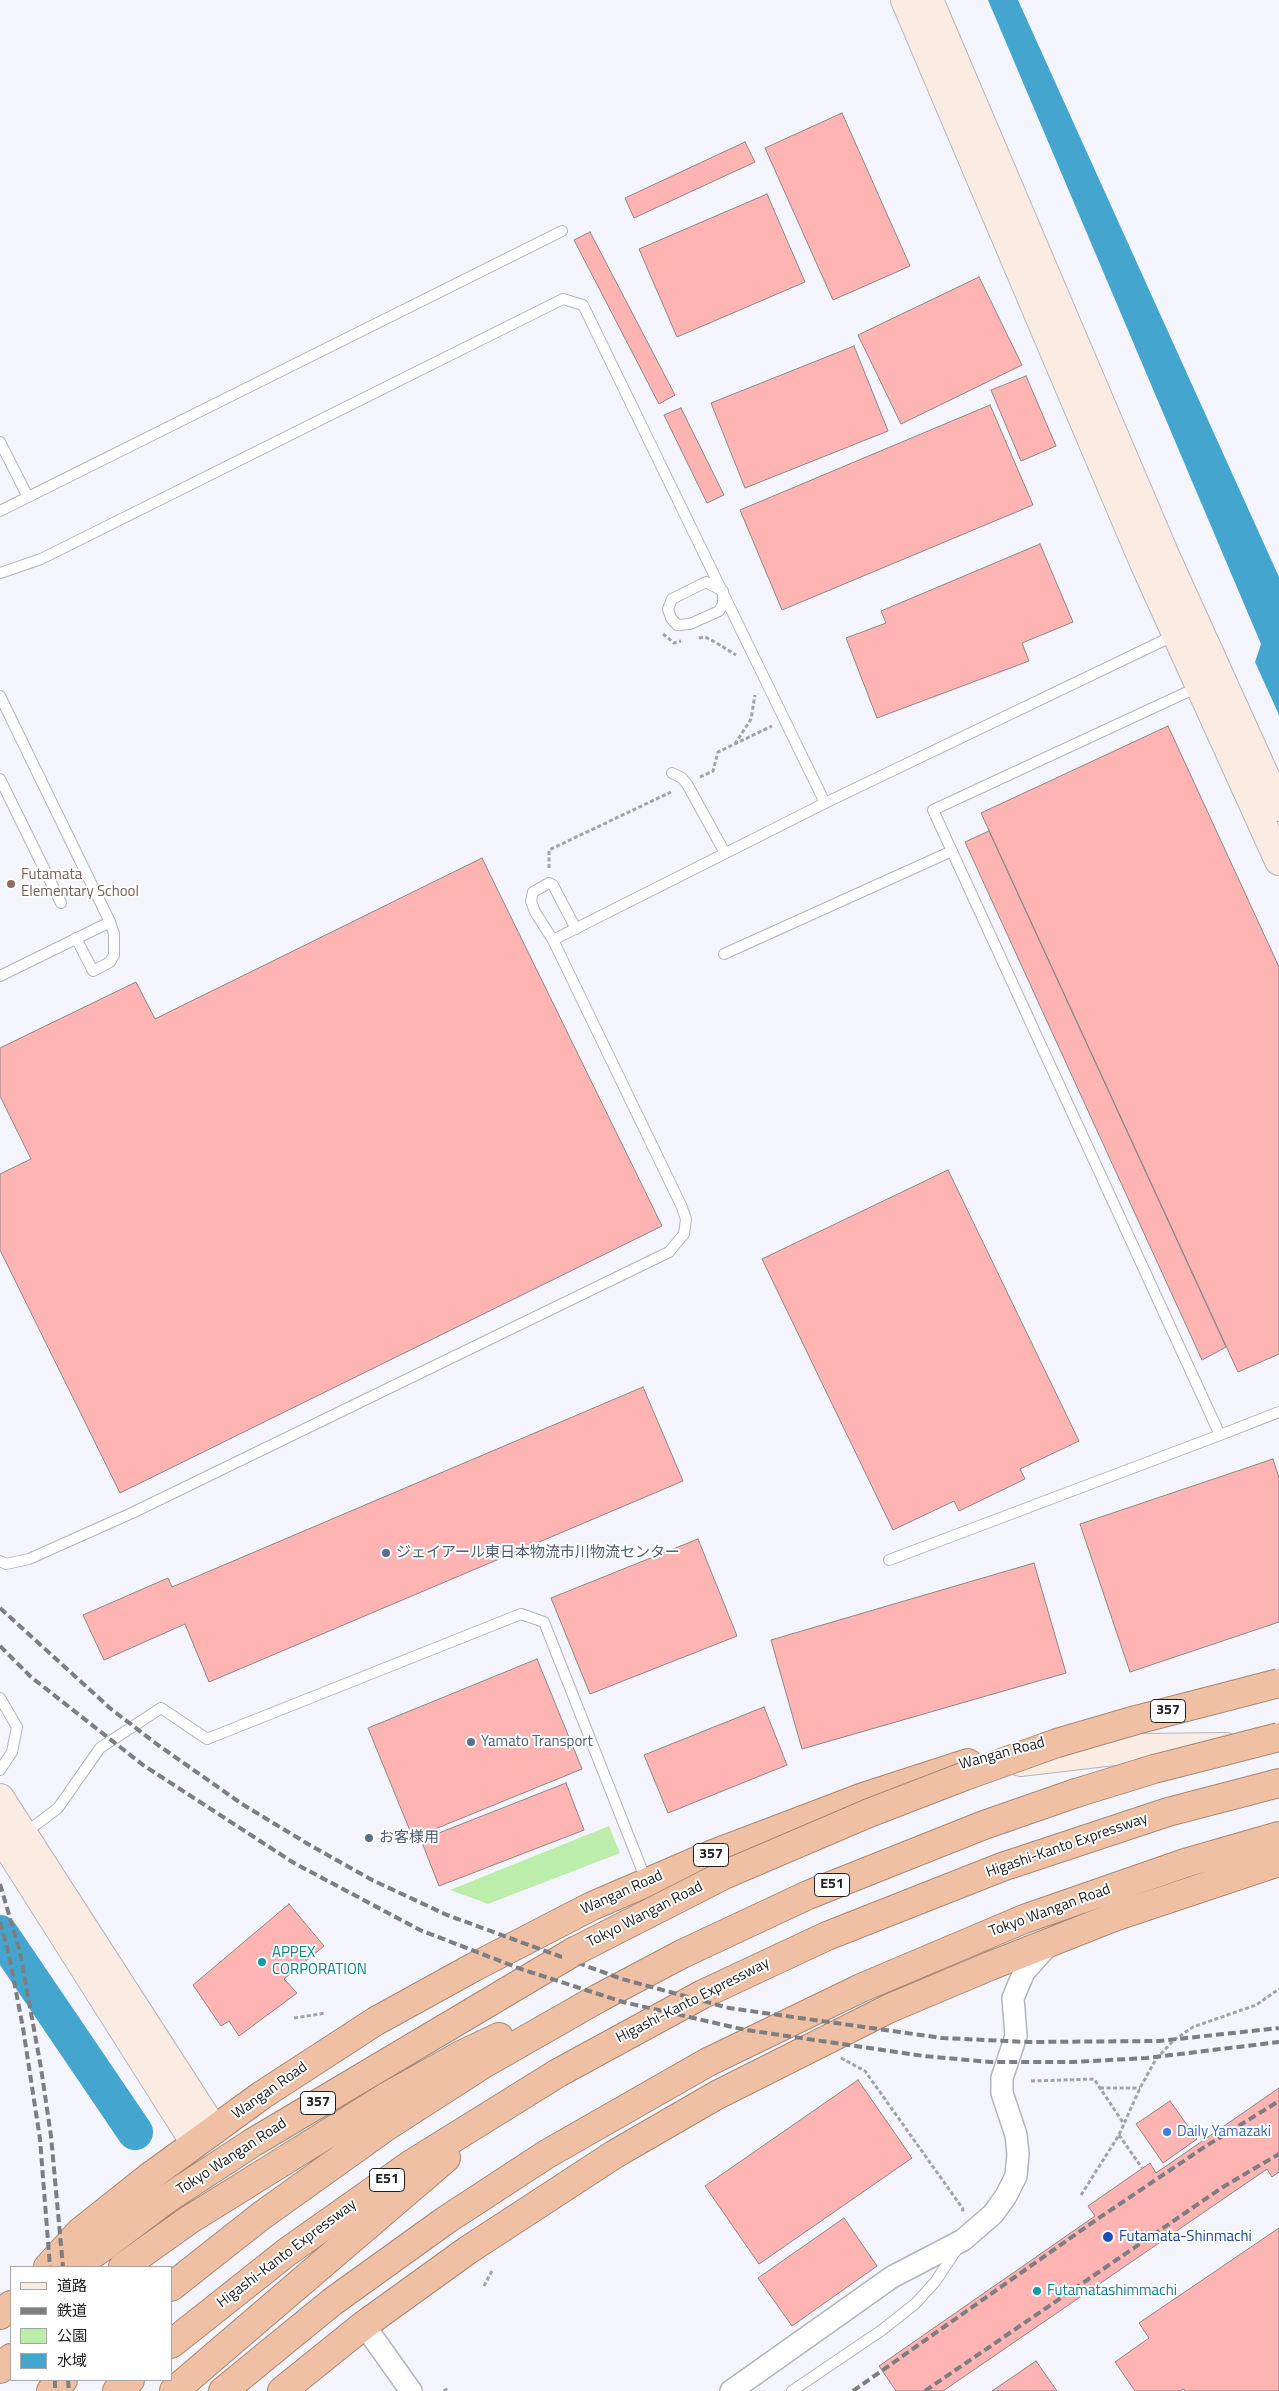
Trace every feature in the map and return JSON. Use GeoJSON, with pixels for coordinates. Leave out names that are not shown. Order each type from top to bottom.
{"type":"FeatureCollection","features":[{"type":"Feature","properties":{"kind":"highway","name":"Tokyo Wangan Road"},"geometry":{"type":"LineString","coordinates":[[71,2266],[96,2252],[165,2200],[252,2143],[575,1951],[724,1875],[860,1816],[965,1776],[1057,1744],[1136,1720],[1279,1683]]}},
{"type":"Feature","properties":{"kind":"highway","name":"Wangan Road"},"geometry":{"type":"LineString","coordinates":[[49,2266],[80,2232],[262,2095],[376,2021],[539,1932],[647,1882],[773,1830],[910,1781],[1028,1746],[1098,1729],[1279,1693]]}},
{"type":"Feature","properties":{"kind":"highway","name":"E51"},"geometry":{"type":"LineString","coordinates":[[172,2286],[261,2216],[384,2128],[485,2063],[597,1999],[748,1923],[889,1861],[984,1825],[1076,1793],[1154,1769],[1279,1736]]}},
{"type":"Feature","properties":{"kind":"highway","name":"Higashi-Kanto Expressway"},"geometry":{"type":"LineString","coordinates":[[172,2343],[287,2252],[356,2201],[511,2101],[619,2038],[771,1961],[904,1904],[1090,1836],[1168,1812],[1279,1783]]}},
{"type":"Feature","properties":{"kind":"highway","name":"Tokyo Wangan Road"},"geometry":{"type":"LineString","coordinates":[[223,2391],[332,2302],[446,2220],[650,2094],[811,2010],[930,1957],[1024,1919],[1176,1866],[1279,1836]]}},
{"type":"Feature","properties":{"kind":"highway"},"geometry":{"type":"LineString","coordinates":[[282,2391],[364,2325],[468,2250],[567,2184],[717,2095],[888,2009],[1054,1940],[1184,1892],[1279,1862]]}},
{"type":"Feature","properties":{"kind":"highway"},"geometry":{"type":"LineString","coordinates":[[124,2266],[189,2220],[396,2092],[461,2055],[528,2024],[597,1999]]}},
{"type":"Feature","properties":{"kind":"highway"},"geometry":{"type":"LineString","coordinates":[[174,2391],[511,2101]]}},
{"type":"Feature","properties":{"kind":"highway"},"geometry":{"type":"LineString","coordinates":[[0,2315],[10,2306]]}},
{"type":"Feature","properties":{"kind":"highway"},"geometry":{"type":"LineString","coordinates":[[0,2369],[10,2359]]}},
{"type":"Feature","properties":{"kind":"highway"},"geometry":{"type":"LineString","coordinates":[[51,2391],[62,2381]]}},
{"type":"Feature","properties":{"kind":"highway"},"geometry":{"type":"LineString","coordinates":[[118,2391],[129,2381]]}},
{"type":"Feature","properties":{"kind":"street"},"geometry":{"type":"LineString","coordinates":[[905,0],[1120,509],[1186,630]]}},
{"type":"Feature","properties":{"kind":"street"},"geometry":{"type":"LineString","coordinates":[[929,0],[1186,630],[1210,682],[1279,861]]}},
{"type":"Feature","properties":{"kind":"street"},"geometry":{"type":"LineString","coordinates":[[1210,682],[1279,807]]}},
{"type":"Feature","properties":{"kind":"street"},"geometry":{"type":"LineString","coordinates":[[910,1781],[981,1767],[1140,1748],[1196,1746],[1279,1749]]}},
{"type":"Feature","properties":{"kind":"street"},"geometry":{"type":"LineString","coordinates":[[0,1798],[11,1838],[205,2137]]}},
{"type":"Feature","properties":{"kind":"street"},"geometry":{"type":"LineString","coordinates":[[731,2391],[892,2277],[963,2240],[993,2214],[1006,2196],[1016,2176],[1018,2154],[1016,2135],[1002,2093],[1002,2078],[1016,2036],[1013,1998],[1024,1972],[1054,1940]]}},
{"type":"Feature","properties":{"kind":"street"},"geometry":{"type":"LineString","coordinates":[[364,2325],[411,2391]]}},
{"type":"Feature","properties":{"kind":"lane"},"geometry":{"type":"LineString","coordinates":[[0,510],[562,231]]}},
{"type":"Feature","properties":{"kind":"lane"},"geometry":{"type":"LineString","coordinates":[[0,573],[41,559],[563,299],[583,305],[825,803]]}},
{"type":"Feature","properties":{"kind":"lane"},"geometry":{"type":"LineString","coordinates":[[0,442],[28,497]]}},
{"type":"Feature","properties":{"kind":"lane"},"geometry":{"type":"LineString","coordinates":[[706,582],[723,590],[723,604],[719,611],[690,624],[677,625],[670,618],[668,608],[672,599],[685,592],[706,582]]}},
{"type":"Feature","properties":{"kind":"lane"},"geometry":{"type":"LineString","coordinates":[[553,940],[825,803],[1186,630]]}},
{"type":"Feature","properties":{"kind":"lane"},"geometry":{"type":"LineString","coordinates":[[1210,682],[933,810],[1220,1435]]}},
{"type":"Feature","properties":{"kind":"lane"},"geometry":{"type":"LineString","coordinates":[[0,696],[110,922],[114,934],[114,955],[110,962],[93,971],[76,938]]}},
{"type":"Feature","properties":{"kind":"lane"},"geometry":{"type":"LineString","coordinates":[[672,774],[682,778],[687,784],[725,854]]}},
{"type":"Feature","properties":{"kind":"lane"},"geometry":{"type":"LineString","coordinates":[[0,779],[61,903]]}},
{"type":"Feature","properties":{"kind":"lane"},"geometry":{"type":"LineString","coordinates":[[724,954],[952,851]]}},
{"type":"Feature","properties":{"kind":"lane"},"geometry":{"type":"LineString","coordinates":[[0,1561],[6,1564],[29,1559],[132,1513],[669,1252],[684,1234],[686,1219],[681,1205],[553,940],[542,927],[530,900],[533,892],[548,882],[553,885],[576,929]]}},
{"type":"Feature","properties":{"kind":"lane"},"geometry":{"type":"LineString","coordinates":[[0,976],[110,922]]}},
{"type":"Feature","properties":{"kind":"lane"},"geometry":{"type":"LineString","coordinates":[[889,1560],[1279,1412]]}},
{"type":"Feature","properties":{"kind":"lane"},"geometry":{"type":"LineString","coordinates":[[11,1838],[58,1808],[100,1748],[161,1708],[207,1739],[521,1614],[544,1622],[647,1882]]}},
{"type":"Feature","properties":{"kind":"lane"},"geometry":{"type":"LineString","coordinates":[[0,1698],[17,1727],[12,1752],[0,1770]]}},
{"type":"Feature","properties":{"kind":"lane"},"geometry":{"type":"LineString","coordinates":[[792,2391],[882,2330],[915,2304],[934,2282],[963,2240]]}},
{"type":"Feature","properties":{"kind":"path"},"geometry":{"type":"LineString","coordinates":[[661,630],[665,638],[674,643],[681,641]]}},
{"type":"Feature","properties":{"kind":"path"},"geometry":{"type":"LineString","coordinates":[[691,638],[705,637],[738,657]]}},
{"type":"Feature","properties":{"kind":"path"},"geometry":{"type":"LineString","coordinates":[[735,744],[751,719],[755,694]]}},
{"type":"Feature","properties":{"kind":"path"},"geometry":{"type":"LineString","coordinates":[[700,778],[713,771],[718,752],[776,724]]}},
{"type":"Feature","properties":{"kind":"path"},"geometry":{"type":"LineString","coordinates":[[542,872],[549,868],[549,850],[671,792]]}},
{"type":"Feature","properties":{"kind":"path"},"geometry":{"type":"LineString","coordinates":[[1081,2195],[1119,2135],[1140,2088],[1156,2059],[1174,2040],[1193,2027],[1256,2005],[1279,1989]]}},
{"type":"Feature","properties":{"kind":"path"},"geometry":{"type":"LineString","coordinates":[[294,2018],[326,2013]]}},
{"type":"Feature","properties":{"kind":"path"},"geometry":{"type":"LineString","coordinates":[[840,2057],[865,2071],[963,2209],[962,2217]]}},
{"type":"Feature","properties":{"kind":"path"},"geometry":{"type":"LineString","coordinates":[[1031,2081],[1094,2080],[1124,2124]]}},
{"type":"Feature","properties":{"kind":"path"},"geometry":{"type":"LineString","coordinates":[[1100,2088],[1140,2088]]}},
{"type":"Feature","properties":{"kind":"path"},"geometry":{"type":"LineString","coordinates":[[1119,2135],[1142,2168]]}},
{"type":"Feature","properties":{"kind":"path"},"geometry":{"type":"LineString","coordinates":[[484,2286],[493,2269]]}},
{"type":"Feature","properties":{"kind":"green space"},"geometry":{"type":"Polygon","coordinates":[[[609,1826],[620,1853],[488,1904],[450,1890],[609,1826]]]}},
{"type":"Feature","properties":{"kind":"water"},"geometry":{"type":"Polygon","coordinates":[[[988,0],[1018,0],[1279,577],[1279,715],[1255,662],[1261,644],[988,0]]]}},
{"type":"Feature","properties":{"kind":"building"},"geometry":{"type":"Polygon","coordinates":[[[842,113],[910,266],[833,300],[765,148],[842,113]]]}},
{"type":"Feature","properties":{"kind":"building"},"geometry":{"type":"Polygon","coordinates":[[[745,142],[755,162],[634,218],[625,198],[745,142]]]}},
{"type":"Feature","properties":{"kind":"building"},"geometry":{"type":"Polygon","coordinates":[[[767,194],[805,282],[677,337],[639,249],[767,194]]]}},
{"type":"Feature","properties":{"kind":"building"},"geometry":{"type":"Polygon","coordinates":[[[590,232],[675,395],[659,404],[574,240],[590,232]]]}},
{"type":"Feature","properties":{"kind":"building"},"geometry":{"type":"Polygon","coordinates":[[[979,277],[1022,365],[901,424],[858,335],[979,277]]]}},
{"type":"Feature","properties":{"kind":"building"},"geometry":{"type":"Polygon","coordinates":[[[854,346],[888,431],[745,488],[711,403],[854,346]]]}},
{"type":"Feature","properties":{"kind":"building"},"geometry":{"type":"Polygon","coordinates":[[[1026,376],[1056,446],[1021,461],[991,390],[1026,376]]]}},
{"type":"Feature","properties":{"kind":"building"},"geometry":{"type":"Polygon","coordinates":[[[990,405],[1033,505],[782,610],[740,510],[990,405]]]}},
{"type":"Feature","properties":{"kind":"building"},"geometry":{"type":"Polygon","coordinates":[[[681,408],[724,495],[707,503],[664,415],[681,408]]]}},
{"type":"Feature","properties":{"kind":"building"},"geometry":{"type":"Polygon","coordinates":[[[1040,544],[1073,622],[1022,643],[1029,661],[877,718],[846,638],[886,623],[881,611],[1040,544]]]}},
{"type":"Feature","properties":{"kind":"building"},"geometry":{"type":"Polygon","coordinates":[[[1168,726],[1279,967],[1279,1354],[1238,1372],[981,813],[1168,726]]]}},
{"type":"Feature","properties":{"kind":"building"},"geometry":{"type":"Polygon","coordinates":[[[989,831],[1226,1347],[1202,1360],[965,842],[989,831]]]}},
{"type":"Feature","properties":{"kind":"building"},"geometry":{"type":"Polygon","coordinates":[[[482,858],[662,1226],[120,1493],[0,1250],[0,1174],[31,1159],[0,1096],[0,1048],[136,982],[155,1019],[482,858]]]}},
{"type":"Feature","properties":{"kind":"building"},"geometry":{"type":"Polygon","coordinates":[[[948,1170],[1079,1441],[1020,1469],[1025,1479],[959,1511],[954,1501],[893,1530],[762,1259],[948,1170]]]}},
{"type":"Feature","properties":{"kind":"building"},"geometry":{"type":"Polygon","coordinates":[[[643,1387],[683,1481],[209,1682],[185,1624],[104,1660],[83,1615],[168,1578],[172,1587],[643,1387]]]}},
{"type":"Feature","properties":{"kind":"building"},"geometry":{"type":"Polygon","coordinates":[[[1273,1459],[1279,1478],[1279,1622],[1130,1672],[1080,1524],[1273,1459]]]}},
{"type":"Feature","properties":{"kind":"building"},"geometry":{"type":"Polygon","coordinates":[[[698,1539],[737,1636],[590,1694],[551,1598],[698,1539]]]}},
{"type":"Feature","properties":{"kind":"building"},"geometry":{"type":"Polygon","coordinates":[[[1034,1563],[1066,1673],[802,1749],[771,1640],[1034,1563]]]}},
{"type":"Feature","properties":{"kind":"building"},"geometry":{"type":"Polygon","coordinates":[[[537,1659],[582,1769],[413,1838],[368,1728],[537,1659]]]}},
{"type":"Feature","properties":{"kind":"building"},"geometry":{"type":"Polygon","coordinates":[[[764,1707],[787,1765],[668,1813],[644,1755],[764,1707]]]}},
{"type":"Feature","properties":{"kind":"building"},"geometry":{"type":"Polygon","coordinates":[[[566,1783],[584,1830],[439,1886],[421,1840],[566,1783]]]}},
{"type":"Feature","properties":{"kind":"building","name":"APPEX CORPORATION"},"geometry":{"type":"Polygon","coordinates":[[[289,1904],[324,1946],[284,1979],[297,1993],[239,2036],[229,2021],[221,2026],[193,1985],[289,1904]]]}},
{"type":"Feature","properties":{"kind":"building"},"geometry":{"type":"Polygon","coordinates":[[[858,2080],[912,2158],[759,2264],[705,2186],[858,2080]]]}},
{"type":"Feature","properties":{"kind":"building","name":"Futamatashimmachi"},"geometry":{"type":"Polygon","coordinates":[[[1279,2088],[1279,2172],[1272,2177],[1267,2169],[943,2391],[896,2391],[879,2366],[1095,2216],[1088,2206],[1150,2163],[1156,2173],[1279,2088]]]}},
{"type":"Feature","properties":{"kind":"building","name":"Daily Yamazaki"},"geometry":{"type":"Polygon","coordinates":[[[1170,2101],[1197,2139],[1163,2163],[1136,2124],[1170,2101]]]}},
{"type":"Feature","properties":{"kind":"building"},"geometry":{"type":"Polygon","coordinates":[[[844,2218],[877,2266],[792,2326],[758,2278],[844,2218]]]}},
{"type":"Feature","properties":{"kind":"building"},"geometry":{"type":"Polygon","coordinates":[[[1279,2228],[1279,2391],[1185,2391],[1184,2389],[1180,2391],[1135,2391],[1115,2362],[1149,2338],[1139,2323],[1279,2228]]]}},
{"type":"Feature","properties":{"kind":"building"},"geometry":{"type":"Polygon","coordinates":[[[1036,2361],[1057,2391],[992,2391],[1036,2361]]]}},
{"type":"Feature","properties":{"kind":"waterway"},"geometry":{"type":"LineString","coordinates":[[0,1933],[135,2132]]}},
{"type":"Feature","properties":{"kind":"railway"},"geometry":{"type":"LineString","coordinates":[[0,1608],[111,1709],[158,1745],[242,1804],[308,1844],[372,1880],[447,1915],[622,1979],[729,2008],[942,2038],[1028,2042],[1159,2041],[1279,2028]]}},
{"type":"Feature","properties":{"kind":"railway"},"geometry":{"type":"LineString","coordinates":[[0,1646],[31,1677],[143,1765],[294,1863],[420,1930],[521,1969],[623,2002],[746,2030],[924,2056],[990,2062],[1073,2062],[1147,2058],[1279,2042]]}},
{"type":"Feature","properties":{"kind":"railway"},"geometry":{"type":"LineString","coordinates":[[0,1884],[20,1952],[41,2068],[51,2136],[63,2266]]}},
{"type":"Feature","properties":{"kind":"railway"},"geometry":{"type":"LineString","coordinates":[[0,1922],[8,1950],[23,2028],[40,2139],[50,2266]]}},
{"type":"Feature","properties":{"kind":"railway"},"geometry":{"type":"LineString","coordinates":[[853,2391],[1096,2220],[1206,2146],[1279,2101]]}},
{"type":"Feature","properties":{"kind":"railway"},"geometry":{"type":"LineString","coordinates":[[925,2391],[1223,2187],[1279,2154]]}},
{"type":"Feature","properties":{"kind":"railway"},"geometry":{"type":"LineString","coordinates":[[55,2381],[55,2391]]}},
{"type":"Feature","properties":{"kind":"railway"},"geometry":{"type":"LineString","coordinates":[[68,2381],[69,2391]]}},
{"type":"Feature","properties":{"kind":"place","name":"Futamata Elementary School"},"geometry":{"type":"Point","coordinates":[11,884]}},
{"type":"Feature","properties":{"kind":"place","name":"ジェイアール東日本物流市川物流センター"},"geometry":{"type":"Point","coordinates":[386,1553]}},
{"type":"Feature","properties":{"kind":"place","name":"Yamato Transport"},"geometry":{"type":"Point","coordinates":[471,1742]}},
{"type":"Feature","properties":{"kind":"place","name":"お客様用"},"geometry":{"type":"Point","coordinates":[369,1838]}},
{"type":"Feature","properties":{"kind":"place","name":"APPEX CORPORATION"},"geometry":{"type":"Point","coordinates":[262,1962]}},
{"type":"Feature","properties":{"kind":"place","name":"Daily Yamazaki"},"geometry":{"type":"Point","coordinates":[1167,2132]}},
{"type":"Feature","properties":{"kind":"place","name":"Futamata-Shinmachi"},"geometry":{"type":"Point","coordinates":[1108,2237]}},
{"type":"Feature","properties":{"kind":"place","name":"Futamatashimmachi"},"geometry":{"type":"Point","coordinates":[1037,2291]}}]}
